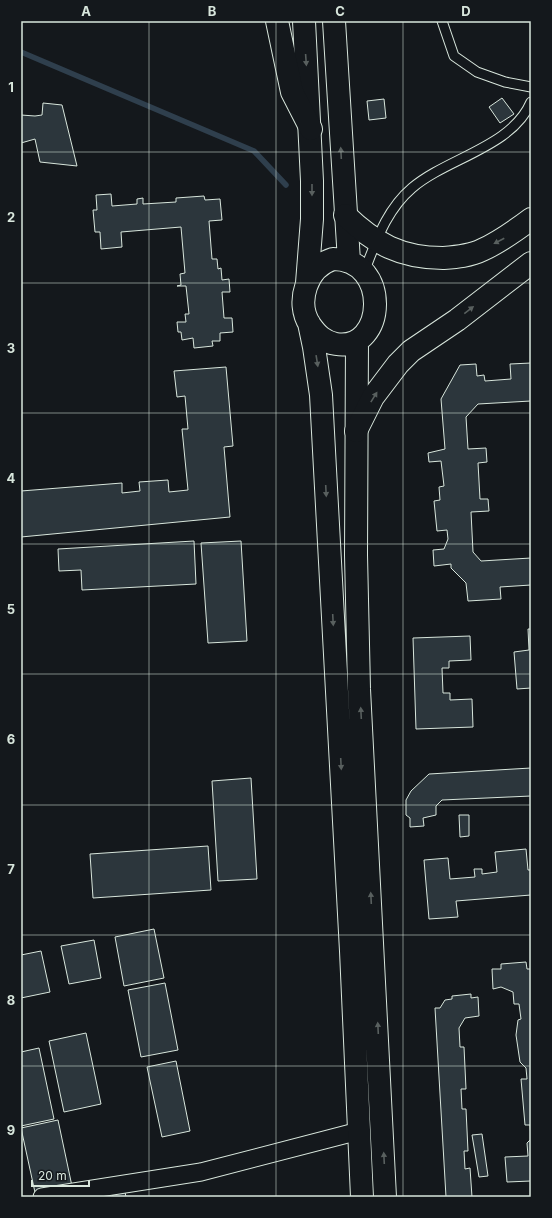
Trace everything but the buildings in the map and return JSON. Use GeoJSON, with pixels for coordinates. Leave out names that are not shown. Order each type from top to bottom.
{"type":"FeatureCollection","features":[{"type":"Feature","properties":{"kind":"main road"},"geometry":{"type":"LineString","coordinates":[[277,21],[292,92],[311,129]]}},
{"type":"Feature","properties":{"kind":"main road"},"geometry":{"type":"LineString","coordinates":[[304,21],[311,129],[312,218],[307,283],[304,296],[304,310],[309,323],[314,347],[321,395],[351,951],[362,1197]]}},
{"type":"Feature","properties":{"kind":"main road"},"geometry":{"type":"LineString","coordinates":[[309,323],[317,334],[328,343],[344,345],[357,341],[367,331],[374,317],[376,301],[373,286],[357,267],[345,215],[334,21]]}},
{"type":"Feature","properties":{"kind":"main road"},"geometry":{"type":"LineString","coordinates":[[345,215],[377,241],[400,253],[428,258],[457,257],[487,248],[505,239],[531,219]]}},
{"type":"Feature","properties":{"kind":"main road"},"geometry":{"type":"LineString","coordinates":[[307,283],[314,271],[325,262],[333,259],[357,267]]}},
{"type":"Feature","properties":{"kind":"main road"},"geometry":{"type":"LineString","coordinates":[[356,431],[373,398],[402,360],[411,351],[457,320],[531,263]]}},
{"type":"Feature","properties":{"kind":"main road"},"geometry":{"type":"LineString","coordinates":[[357,341],[356,555],[362,735],[374,949],[385,1197]]}},
{"type":"Feature","properties":{"kind":"main road"},"geometry":{"type":"LineString","coordinates":[[339,737],[362,735]]}},
{"type":"Feature","properties":{"kind":"main road"},"geometry":{"type":"LineString","coordinates":[[351,951],[374,949]]}},
{"type":"Feature","properties":{"kind":"street"},"geometry":{"type":"LineString","coordinates":[[42,1197],[201,1172],[359,1131]]}},
{"type":"Feature","properties":{"kind":"lane"},"geometry":{"type":"LineString","coordinates":[[442,21],[454,56],[477,72],[505,82],[531,87]]}},
{"type":"Feature","properties":{"kind":"lane"},"geometry":{"type":"LineString","coordinates":[[357,267],[377,241],[386,221],[397,203],[412,188],[429,176],[497,139],[515,126],[531,102]]}},
{"type":"Feature","properties":{"kind":"waterway"},"geometry":{"type":"LineString","coordinates":[[21,52],[254,151],[286,185]]}}]}
